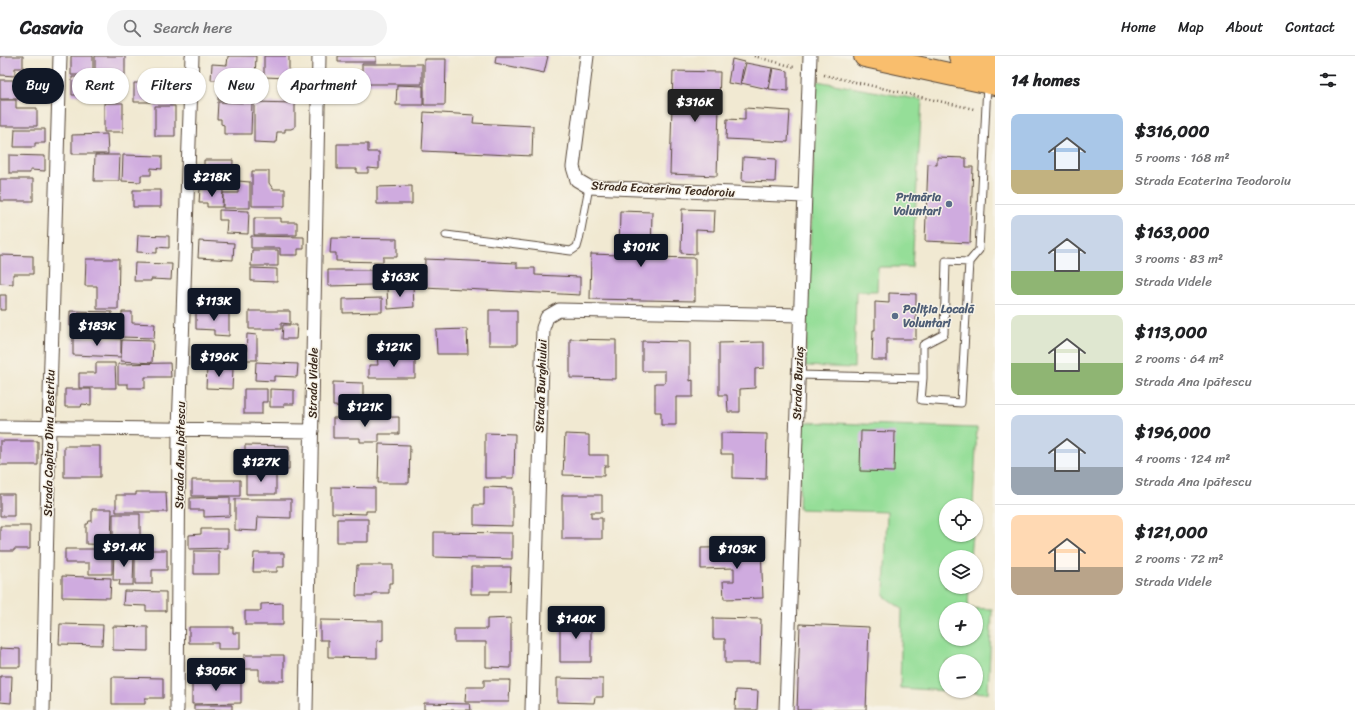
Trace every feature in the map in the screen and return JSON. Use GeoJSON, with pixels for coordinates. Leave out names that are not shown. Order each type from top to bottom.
{"type":"FeatureCollection","features":[{"type":"Feature","properties":{"kind":"highway"},"geometry":{"type":"LineString","coordinates":[[865,56],[992,77]]}},
{"type":"Feature","properties":{"kind":"highway"},"geometry":{"type":"LineString","coordinates":[[960,56],[992,77]]}},
{"type":"Feature","properties":{"kind":"street","name":"Strada Capita Dinu Pestritu"},"geometry":{"type":"LineString","coordinates":[[43,710],[49,428],[60,56]]}},
{"type":"Feature","properties":{"kind":"street","name":"Strada Ana Ipătescu"},"geometry":{"type":"LineString","coordinates":[[177,710],[179,430],[192,56]]}},
{"type":"Feature","properties":{"kind":"street","name":"Strada Videle"},"geometry":{"type":"LineString","coordinates":[[306,710],[319,56]]}},
{"type":"Feature","properties":{"kind":"street","name":"Strada Ecaterina Teodoroiu"},"geometry":{"type":"LineString","coordinates":[[587,56],[573,168],[577,180],[589,187],[804,196]]}},
{"type":"Feature","properties":{"kind":"street","name":"Strada Buziaș"},"geometry":{"type":"LineString","coordinates":[[786,710],[799,375],[808,71],[810,56]]}},
{"type":"Feature","properties":{"kind":"street","name":"Strada Burghiului"},"geometry":{"type":"LineString","coordinates":[[532,710],[543,328],[547,316],[559,310],[800,315]]}},
{"type":"Feature","properties":{"kind":"street"},"geometry":{"type":"LineString","coordinates":[[0,427],[312,431]]}},
{"type":"Feature","properties":{"kind":"lane"},"geometry":{"type":"LineString","coordinates":[[969,262],[946,261],[944,334],[923,345],[921,400],[961,403],[969,262],[979,250],[986,112],[992,77]]}},
{"type":"Feature","properties":{"kind":"lane"},"geometry":{"type":"LineString","coordinates":[[446,235],[571,251],[577,247],[579,240],[589,187]]}},
{"type":"Feature","properties":{"kind":"lane"},"geometry":{"type":"LineString","coordinates":[[799,375],[923,378]]}},
{"type":"Feature","properties":{"kind":"path"},"geometry":{"type":"LineString","coordinates":[[754,56],[808,71],[986,112]]}},
{"type":"Feature","properties":{"kind":"green space"},"geometry":{"type":"Polygon","coordinates":[[[817,81],[922,100],[912,267],[878,267],[877,291],[856,291],[854,368],[805,366],[817,81]]]}},
{"type":"Feature","properties":{"kind":"green space"},"geometry":{"type":"Polygon","coordinates":[[[802,422],[977,428],[973,498],[939,498],[939,542],[971,542],[971,550],[939,550],[939,594],[969,594],[968,602],[939,602],[939,646],[983,646],[983,609],[992,609],[988,693],[983,693],[983,654],[939,654],[939,691],[900,688],[902,609],[884,596],[887,512],[799,509],[802,422]]]}},
{"type":"Feature","properties":{"kind":"building"},"geometry":{"type":"Polygon","coordinates":[[[0,56],[23,56],[23,68],[12,68],[12,76],[0,75],[0,56]]]}},
{"type":"Feature","properties":{"kind":"building"},"geometry":{"type":"Polygon","coordinates":[[[71,56],[93,56],[93,68],[72,68],[71,75],[71,56]]]}},
{"type":"Feature","properties":{"kind":"building"},"geometry":{"type":"Polygon","coordinates":[[[95,56],[125,56],[125,68],[95,68],[95,56]]]}},
{"type":"Feature","properties":{"kind":"building"},"geometry":{"type":"Polygon","coordinates":[[[228,56],[256,56],[255,68],[214,68],[214,80],[211,80],[212,64],[227,65],[228,56]]]}},
{"type":"Feature","properties":{"kind":"building"},"geometry":{"type":"Polygon","coordinates":[[[264,56],[289,56],[289,68],[277,68],[277,78],[269,77],[269,68],[264,68],[264,56]]]}},
{"type":"Feature","properties":{"kind":"building"},"geometry":{"type":"Polygon","coordinates":[[[338,56],[376,56],[376,62],[338,62],[338,56]]]}},
{"type":"Feature","properties":{"kind":"building"},"geometry":{"type":"Polygon","coordinates":[[[496,56],[548,56],[544,73],[495,63],[496,56]]]}},
{"type":"Feature","properties":{"kind":"building"},"geometry":{"type":"Polygon","coordinates":[[[424,59],[446,59],[445,105],[424,105],[424,59]]]}},
{"type":"Feature","properties":{"kind":"building"},"geometry":{"type":"Polygon","coordinates":[[[732,59],[744,62],[740,85],[728,83],[732,59]]]}},
{"type":"Feature","properties":{"kind":"building"},"geometry":{"type":"Polygon","coordinates":[[[746,63],[772,68],[768,89],[741,83],[746,63]]]}},
{"type":"Feature","properties":{"kind":"building"},"geometry":{"type":"Polygon","coordinates":[[[362,64],[422,64],[422,84],[371,84],[371,68],[362,68],[362,64]]]}},
{"type":"Feature","properties":{"kind":"building"},"geometry":{"type":"Polygon","coordinates":[[[773,68],[788,71],[788,91],[769,89],[773,68]]]}},
{"type":"Feature","properties":{"kind":"building"},"geometry":{"type":"Polygon","coordinates":[[[673,71],[720,72],[717,176],[670,174],[673,71]]]}},
{"type":"Feature","properties":{"kind":"building"},"geometry":{"type":"Polygon","coordinates":[[[0,80],[12,80],[12,99],[0,99],[0,80]]]}},
{"type":"Feature","properties":{"kind":"building"},"geometry":{"type":"Polygon","coordinates":[[[134,83],[137,83],[137,102],[134,102],[134,83]]]}},
{"type":"Feature","properties":{"kind":"building"},"geometry":{"type":"Polygon","coordinates":[[[397,85],[423,86],[423,105],[396,105],[397,85]]]}},
{"type":"Feature","properties":{"kind":"building"},"geometry":{"type":"Polygon","coordinates":[[[0,100],[12,100],[12,104],[16,104],[16,108],[37,108],[37,126],[0,126],[0,100]]]}},
{"type":"Feature","properties":{"kind":"building"},"geometry":{"type":"Polygon","coordinates":[[[269,102],[295,104],[295,127],[285,129],[285,132],[277,132],[276,143],[254,142],[254,104],[269,104],[269,102]]]}},
{"type":"Feature","properties":{"kind":"building"},"geometry":{"type":"Polygon","coordinates":[[[104,104],[123,104],[123,132],[104,132],[104,104]]]}},
{"type":"Feature","properties":{"kind":"building"},"geometry":{"type":"Polygon","coordinates":[[[218,104],[252,104],[251,134],[224,134],[224,125],[221,124],[221,119],[217,119],[218,104]]]}},
{"type":"Feature","properties":{"kind":"building"},"geometry":{"type":"Polygon","coordinates":[[[155,106],[175,106],[175,136],[155,136],[155,106]]]}},
{"type":"Feature","properties":{"kind":"building"},"geometry":{"type":"Polygon","coordinates":[[[745,108],[790,111],[788,142],[726,139],[727,119],[745,120],[745,108]]]}},
{"type":"Feature","properties":{"kind":"building"},"geometry":{"type":"Polygon","coordinates":[[[424,112],[474,115],[473,123],[533,126],[532,156],[422,151],[424,112]]]}},
{"type":"Feature","properties":{"kind":"building"},"geometry":{"type":"Polygon","coordinates":[[[15,129],[45,129],[45,143],[35,143],[35,147],[14,147],[15,129]]]}},
{"type":"Feature","properties":{"kind":"building"},"geometry":{"type":"Polygon","coordinates":[[[107,134],[108,154],[72,154],[72,135],[107,134]]]}},
{"type":"Feature","properties":{"kind":"building"},"geometry":{"type":"Polygon","coordinates":[[[337,144],[368,144],[368,152],[379,152],[379,169],[368,168],[368,173],[357,173],[357,169],[337,169],[337,144]]]}},
{"type":"Feature","properties":{"kind":"building"},"geometry":{"type":"Polygon","coordinates":[[[9,155],[45,156],[45,171],[30,170],[30,173],[9,173],[9,155]]]}},
{"type":"Feature","properties":{"kind":"building"},"geometry":{"type":"Polygon","coordinates":[[[95,155],[120,155],[119,181],[94,181],[95,155]]]}},
{"type":"Feature","properties":{"kind":"building"},"geometry":{"type":"Polygon","coordinates":[[[123,155],[162,156],[162,169],[151,168],[151,175],[141,175],[141,182],[122,181],[123,155]]]}},
{"type":"Feature","properties":{"kind":"building"},"geometry":{"type":"Polygon","coordinates":[[[743,157],[776,159],[775,182],[742,181],[743,157]]]}},
{"type":"Feature","properties":{"kind":"building","name":"Primăria Voluntari"},"geometry":{"type":"Polygon","coordinates":[[[937,157],[966,158],[966,167],[973,167],[970,243],[925,241],[928,164],[937,165],[937,157]]]}},
{"type":"Feature","properties":{"kind":"building"},"geometry":{"type":"Polygon","coordinates":[[[204,160],[233,160],[232,187],[204,186],[204,160]]]}},
{"type":"Feature","properties":{"kind":"building"},"geometry":{"type":"Polygon","coordinates":[[[252,171],[269,171],[269,183],[273,189],[285,189],[285,206],[252,206],[252,171]]]}},
{"type":"Feature","properties":{"kind":"building"},"geometry":{"type":"Polygon","coordinates":[[[0,179],[33,179],[33,201],[0,201],[0,179]]]}},
{"type":"Feature","properties":{"kind":"building"},"geometry":{"type":"Polygon","coordinates":[[[238,181],[250,182],[250,208],[223,208],[223,193],[238,193],[238,181]]]}},
{"type":"Feature","properties":{"kind":"building"},"geometry":{"type":"Polygon","coordinates":[[[412,186],[412,204],[377,204],[377,187],[412,186]]]}},
{"type":"Feature","properties":{"kind":"building"},"geometry":{"type":"Polygon","coordinates":[[[200,189],[223,190],[222,207],[207,207],[207,203],[199,203],[200,189]]]}},
{"type":"Feature","properties":{"kind":"building"},"geometry":{"type":"Polygon","coordinates":[[[133,190],[161,190],[161,207],[133,207],[133,190]]]}},
{"type":"Feature","properties":{"kind":"building"},"geometry":{"type":"Polygon","coordinates":[[[682,209],[715,210],[714,231],[696,230],[696,254],[681,253],[682,209]]]}},
{"type":"Feature","properties":{"kind":"building"},"geometry":{"type":"Polygon","coordinates":[[[219,210],[249,211],[248,234],[226,233],[227,220],[219,220],[219,210]]]}},
{"type":"Feature","properties":{"kind":"building"},"geometry":{"type":"Polygon","coordinates":[[[620,211],[652,212],[651,257],[695,258],[695,301],[590,299],[591,254],[619,255],[620,211]]]}},
{"type":"Feature","properties":{"kind":"building"},"geometry":{"type":"Polygon","coordinates":[[[254,218],[281,218],[281,222],[297,222],[297,235],[254,235],[254,218]]]}},
{"type":"Feature","properties":{"kind":"building"},"geometry":{"type":"Polygon","coordinates":[[[138,235],[169,236],[169,248],[157,247],[157,253],[137,252],[138,235]]]}},
{"type":"Feature","properties":{"kind":"building"},"geometry":{"type":"Polygon","coordinates":[[[251,236],[304,237],[304,249],[298,249],[298,255],[280,255],[280,248],[251,248],[251,236]]]}},
{"type":"Feature","properties":{"kind":"building"},"geometry":{"type":"Polygon","coordinates":[[[331,238],[397,239],[397,257],[383,257],[383,262],[336,261],[336,253],[330,253],[331,238]]]}},
{"type":"Feature","properties":{"kind":"building"},"geometry":{"type":"Polygon","coordinates":[[[199,241],[234,243],[233,260],[198,258],[199,241]]]}},
{"type":"Feature","properties":{"kind":"building"},"geometry":{"type":"Polygon","coordinates":[[[252,250],[278,250],[278,266],[251,266],[252,250]]]}},
{"type":"Feature","properties":{"kind":"building"},"geometry":{"type":"Polygon","coordinates":[[[0,255],[33,256],[33,274],[13,274],[13,284],[0,283],[0,255]]]}},
{"type":"Feature","properties":{"kind":"building"},"geometry":{"type":"Polygon","coordinates":[[[86,259],[119,259],[118,309],[97,309],[97,286],[85,286],[86,259]]]}},
{"type":"Feature","properties":{"kind":"building"},"geometry":{"type":"Polygon","coordinates":[[[425,259],[517,263],[517,268],[535,268],[535,275],[580,277],[580,295],[424,287],[425,259]]]}},
{"type":"Feature","properties":{"kind":"building"},"geometry":{"type":"Polygon","coordinates":[[[135,263],[172,264],[171,280],[151,279],[151,281],[134,281],[135,263]]]}},
{"type":"Feature","properties":{"kind":"building"},"geometry":{"type":"Polygon","coordinates":[[[251,268],[277,269],[277,282],[251,281],[251,268]]]}},
{"type":"Feature","properties":{"kind":"building"},"geometry":{"type":"Polygon","coordinates":[[[328,270],[372,270],[372,285],[328,286],[328,270]]]}},
{"type":"Feature","properties":{"kind":"building"},"geometry":{"type":"Polygon","coordinates":[[[413,286],[414,307],[388,309],[387,288],[413,286]]]}},
{"type":"Feature","properties":{"kind":"building","name":"Poliția Locală Voluntari"},"geometry":{"type":"Polygon","coordinates":[[[889,293],[916,294],[916,339],[887,339],[887,360],[872,360],[873,330],[875,330],[875,302],[889,303],[889,293]]]}},
{"type":"Feature","properties":{"kind":"building"},"geometry":{"type":"Polygon","coordinates":[[[0,295],[6,295],[6,310],[0,310],[0,295]]]}},
{"type":"Feature","properties":{"kind":"building"},"geometry":{"type":"Polygon","coordinates":[[[382,298],[382,312],[343,313],[343,299],[382,298]]]}},
{"type":"Feature","properties":{"kind":"building"},"geometry":{"type":"Polygon","coordinates":[[[489,310],[517,310],[517,345],[489,345],[489,310]]]}},
{"type":"Feature","properties":{"kind":"building"},"geometry":{"type":"Polygon","coordinates":[[[70,311],[112,312],[112,331],[82,331],[82,326],[70,326],[70,311]]]}},
{"type":"Feature","properties":{"kind":"building"},"geometry":{"type":"Polygon","coordinates":[[[196,311],[229,312],[229,336],[214,335],[214,330],[196,329],[196,311]]]}},
{"type":"Feature","properties":{"kind":"building"},"geometry":{"type":"Polygon","coordinates":[[[249,311],[290,311],[290,324],[281,323],[281,329],[249,329],[249,311]]]}},
{"type":"Feature","properties":{"kind":"building"},"geometry":{"type":"Polygon","coordinates":[[[122,312],[132,312],[132,323],[155,324],[154,338],[121,337],[122,312]]]}},
{"type":"Feature","properties":{"kind":"building"},"geometry":{"type":"Polygon","coordinates":[[[283,325],[297,325],[296,339],[282,339],[283,325]]]}},
{"type":"Feature","properties":{"kind":"building"},"geometry":{"type":"Polygon","coordinates":[[[467,329],[468,354],[437,354],[436,330],[467,329]]]}},
{"type":"Feature","properties":{"kind":"building"},"geometry":{"type":"Polygon","coordinates":[[[247,334],[257,335],[257,360],[246,360],[247,334]]]}},
{"type":"Feature","properties":{"kind":"building"},"geometry":{"type":"Polygon","coordinates":[[[73,337],[121,339],[121,357],[73,355],[73,337]]]}},
{"type":"Feature","properties":{"kind":"building"},"geometry":{"type":"Polygon","coordinates":[[[570,339],[616,340],[616,379],[570,378],[570,339]]]}},
{"type":"Feature","properties":{"kind":"building"},"geometry":{"type":"Polygon","coordinates":[[[122,340],[153,341],[152,363],[121,361],[122,340]]]}},
{"type":"Feature","properties":{"kind":"building"},"geometry":{"type":"Polygon","coordinates":[[[642,341],[690,342],[690,381],[693,380],[693,397],[676,397],[676,425],[661,425],[661,412],[655,412],[655,383],[665,383],[665,371],[642,371],[642,341]]]}},
{"type":"Feature","properties":{"kind":"building"},"geometry":{"type":"Polygon","coordinates":[[[764,342],[764,368],[755,369],[755,388],[740,389],[740,412],[728,412],[727,395],[719,395],[719,343],[764,342]]]}},
{"type":"Feature","properties":{"kind":"building"},"geometry":{"type":"Polygon","coordinates":[[[377,356],[415,356],[415,378],[369,378],[369,365],[378,365],[377,356]]]}},
{"type":"Feature","properties":{"kind":"building"},"geometry":{"type":"Polygon","coordinates":[[[256,362],[298,364],[297,377],[274,376],[274,381],[255,380],[256,362]]]}},
{"type":"Feature","properties":{"kind":"building"},"geometry":{"type":"Polygon","coordinates":[[[96,363],[115,363],[116,388],[79,388],[79,373],[96,373],[96,363]]]}},
{"type":"Feature","properties":{"kind":"building"},"geometry":{"type":"Polygon","coordinates":[[[170,363],[171,377],[145,377],[145,388],[128,388],[128,384],[118,384],[118,364],[170,363]]]}},
{"type":"Feature","properties":{"kind":"building"},"geometry":{"type":"Polygon","coordinates":[[[207,367],[233,369],[232,389],[206,388],[207,367]]]}},
{"type":"Feature","properties":{"kind":"building"},"geometry":{"type":"Polygon","coordinates":[[[333,382],[363,383],[363,408],[333,406],[333,382]]]}},
{"type":"Feature","properties":{"kind":"building"},"geometry":{"type":"Polygon","coordinates":[[[65,389],[91,389],[91,405],[82,404],[81,407],[65,407],[65,389]]]}},
{"type":"Feature","properties":{"kind":"building"},"geometry":{"type":"Polygon","coordinates":[[[244,389],[267,389],[267,402],[262,402],[262,414],[244,414],[244,389]]]}},
{"type":"Feature","properties":{"kind":"building"},"geometry":{"type":"Polygon","coordinates":[[[270,389],[294,390],[294,404],[284,404],[284,407],[270,407],[270,389]]]}},
{"type":"Feature","properties":{"kind":"building"},"geometry":{"type":"Polygon","coordinates":[[[399,417],[399,434],[379,434],[379,442],[360,442],[360,438],[333,438],[333,418],[399,417]]]}},
{"type":"Feature","properties":{"kind":"building"},"geometry":{"type":"Polygon","coordinates":[[[861,431],[895,432],[894,472],[860,471],[861,431]]]}},
{"type":"Feature","properties":{"kind":"building"},"geometry":{"type":"Polygon","coordinates":[[[485,433],[515,434],[514,478],[485,478],[485,433]]]}},
{"type":"Feature","properties":{"kind":"building"},"geometry":{"type":"Polygon","coordinates":[[[721,433],[767,434],[766,479],[733,478],[733,454],[721,454],[721,433]]]}},
{"type":"Feature","properties":{"kind":"building"},"geometry":{"type":"Polygon","coordinates":[[[565,434],[589,435],[589,455],[608,455],[608,466],[604,466],[604,476],[563,475],[565,434]]]}},
{"type":"Feature","properties":{"kind":"building"},"geometry":{"type":"Polygon","coordinates":[[[0,441],[38,441],[38,465],[0,465],[0,441]]]}},
{"type":"Feature","properties":{"kind":"building"},"geometry":{"type":"Polygon","coordinates":[[[379,444],[410,445],[409,483],[378,483],[379,444]]]}},
{"type":"Feature","properties":{"kind":"building"},"geometry":{"type":"Polygon","coordinates":[[[245,445],[289,446],[289,470],[245,470],[245,445]]]}},
{"type":"Feature","properties":{"kind":"building"},"geometry":{"type":"Polygon","coordinates":[[[64,446],[100,446],[100,477],[64,477],[64,446]]]}},
{"type":"Feature","properties":{"kind":"building"},"geometry":{"type":"Polygon","coordinates":[[[246,471],[276,472],[276,494],[246,494],[246,471]]]}},
{"type":"Feature","properties":{"kind":"building"},"geometry":{"type":"Polygon","coordinates":[[[192,480],[240,480],[240,496],[192,496],[192,480]]]}},
{"type":"Feature","properties":{"kind":"building"},"geometry":{"type":"Polygon","coordinates":[[[332,487],[375,488],[375,511],[366,511],[366,514],[332,513],[332,487]]]}},
{"type":"Feature","properties":{"kind":"building"},"geometry":{"type":"Polygon","coordinates":[[[484,487],[513,488],[513,526],[474,525],[474,505],[484,505],[484,487]]]}},
{"type":"Feature","properties":{"kind":"building"},"geometry":{"type":"Polygon","coordinates":[[[136,492],[166,492],[167,512],[116,512],[116,495],[136,495],[136,492]]]}},
{"type":"Feature","properties":{"kind":"building"},"geometry":{"type":"Polygon","coordinates":[[[0,494],[14,494],[14,516],[0,516],[0,494]]]}},
{"type":"Feature","properties":{"kind":"building"},"geometry":{"type":"Polygon","coordinates":[[[562,495],[602,495],[602,512],[591,512],[591,518],[602,518],[602,539],[562,539],[562,495]]]}},
{"type":"Feature","properties":{"kind":"building"},"geometry":{"type":"Polygon","coordinates":[[[230,497],[230,516],[204,517],[204,510],[190,510],[190,498],[230,497]]]}},
{"type":"Feature","properties":{"kind":"building"},"geometry":{"type":"Polygon","coordinates":[[[235,499],[291,499],[291,518],[258,517],[257,531],[235,530],[235,499]]]}},
{"type":"Feature","properties":{"kind":"building"},"geometry":{"type":"Polygon","coordinates":[[[92,509],[112,509],[111,545],[86,544],[86,524],[88,524],[89,521],[92,521],[92,509]]]}},
{"type":"Feature","properties":{"kind":"building"},"geometry":{"type":"Polygon","coordinates":[[[113,514],[140,514],[140,538],[113,538],[113,514]]]}},
{"type":"Feature","properties":{"kind":"building"},"geometry":{"type":"Polygon","coordinates":[[[337,519],[368,519],[368,542],[337,542],[337,519]]]}},
{"type":"Feature","properties":{"kind":"building"},"geometry":{"type":"Polygon","coordinates":[[[0,526],[30,526],[30,549],[0,551],[0,526]]]}},
{"type":"Feature","properties":{"kind":"building"},"geometry":{"type":"Polygon","coordinates":[[[201,529],[228,529],[228,548],[189,549],[189,535],[201,534],[201,529]]]}},
{"type":"Feature","properties":{"kind":"building"},"geometry":{"type":"Polygon","coordinates":[[[434,532],[512,533],[512,559],[434,557],[434,532]]]}},
{"type":"Feature","properties":{"kind":"building"},"geometry":{"type":"Polygon","coordinates":[[[761,547],[763,598],[724,599],[723,581],[734,581],[734,568],[701,569],[701,548],[761,547]]]}},
{"type":"Feature","properties":{"kind":"building"},"geometry":{"type":"Polygon","coordinates":[[[65,549],[112,549],[112,574],[89,574],[89,563],[65,563],[65,549]]]}},
{"type":"Feature","properties":{"kind":"building"},"geometry":{"type":"Polygon","coordinates":[[[135,550],[167,550],[167,570],[152,570],[152,584],[135,584],[135,550]]]}},
{"type":"Feature","properties":{"kind":"building"},"geometry":{"type":"Polygon","coordinates":[[[114,551],[134,552],[133,585],[119,585],[120,580],[113,580],[114,551]]]}},
{"type":"Feature","properties":{"kind":"building"},"geometry":{"type":"Polygon","coordinates":[[[194,551],[219,551],[219,574],[194,574],[194,551]]]}},
{"type":"Feature","properties":{"kind":"building"},"geometry":{"type":"Polygon","coordinates":[[[254,553],[284,553],[284,567],[277,567],[277,572],[253,572],[254,553]]]}},
{"type":"Feature","properties":{"kind":"building"},"geometry":{"type":"Polygon","coordinates":[[[357,565],[393,565],[393,583],[389,583],[389,593],[373,593],[373,596],[356,596],[357,565]]]}},
{"type":"Feature","properties":{"kind":"building"},"geometry":{"type":"Polygon","coordinates":[[[471,567],[511,567],[510,591],[490,591],[490,594],[471,594],[471,567]]]}},
{"type":"Feature","properties":{"kind":"building"},"geometry":{"type":"Polygon","coordinates":[[[62,576],[111,578],[110,598],[62,597],[62,576]]]}},
{"type":"Feature","properties":{"kind":"building"},"geometry":{"type":"Polygon","coordinates":[[[124,591],[166,592],[166,611],[146,611],[146,606],[123,605],[124,591]]]}},
{"type":"Feature","properties":{"kind":"building"},"geometry":{"type":"Polygon","coordinates":[[[283,603],[283,625],[245,625],[245,611],[261,611],[261,604],[283,603]]]}},
{"type":"Feature","properties":{"kind":"building"},"geometry":{"type":"Polygon","coordinates":[[[511,618],[511,668],[486,667],[486,642],[454,642],[454,629],[487,629],[487,619],[511,618]]]}},
{"type":"Feature","properties":{"kind":"building"},"geometry":{"type":"Polygon","coordinates":[[[713,618],[761,619],[760,663],[725,663],[725,639],[713,639],[713,618]]]}},
{"type":"Feature","properties":{"kind":"building"},"geometry":{"type":"Polygon","coordinates":[[[560,619],[591,619],[591,662],[560,662],[560,619]]]}},
{"type":"Feature","properties":{"kind":"building"},"geometry":{"type":"Polygon","coordinates":[[[320,620],[383,621],[383,640],[377,641],[377,658],[328,657],[328,640],[320,640],[320,620]]]}},
{"type":"Feature","properties":{"kind":"building"},"geometry":{"type":"Polygon","coordinates":[[[60,624],[103,625],[102,645],[59,644],[60,624]]]}},
{"type":"Feature","properties":{"kind":"building"},"geometry":{"type":"Polygon","coordinates":[[[800,624],[869,627],[866,710],[797,710],[800,624]]]}},
{"type":"Feature","properties":{"kind":"building"},"geometry":{"type":"Polygon","coordinates":[[[113,626],[148,627],[148,651],[113,650],[113,626]]]}},
{"type":"Feature","properties":{"kind":"building"},"geometry":{"type":"Polygon","coordinates":[[[189,627],[233,627],[233,633],[240,633],[240,649],[218,649],[218,643],[189,643],[189,627]]]}},
{"type":"Feature","properties":{"kind":"building"},"geometry":{"type":"Polygon","coordinates":[[[0,648],[20,649],[20,667],[0,667],[0,648]]]}},
{"type":"Feature","properties":{"kind":"building"},"geometry":{"type":"Polygon","coordinates":[[[244,655],[284,655],[284,681],[259,681],[259,669],[244,669],[244,655]]]}},
{"type":"Feature","properties":{"kind":"building"},"geometry":{"type":"Polygon","coordinates":[[[0,676],[12,676],[11,703],[0,702],[0,676]]]}},
{"type":"Feature","properties":{"kind":"building"},"geometry":{"type":"Polygon","coordinates":[[[112,677],[163,678],[163,698],[145,698],[145,704],[112,704],[112,677]]]}},
{"type":"Feature","properties":{"kind":"building"},"geometry":{"type":"Polygon","coordinates":[[[557,678],[603,679],[603,697],[595,697],[594,703],[557,702],[557,678]]]}},
{"type":"Feature","properties":{"kind":"building"},"geometry":{"type":"Polygon","coordinates":[[[241,679],[241,703],[192,704],[192,680],[241,679]]]}},
{"type":"Feature","properties":{"kind":"building"},"geometry":{"type":"Polygon","coordinates":[[[484,680],[510,680],[509,702],[465,702],[466,687],[484,687],[484,680]]]}},
{"type":"Feature","properties":{"kind":"building"},"geometry":{"type":"Polygon","coordinates":[[[736,690],[758,691],[757,710],[735,710],[736,690]]]}},
{"type":"Feature","properties":{"kind":"building"},"geometry":{"type":"Polygon","coordinates":[[[424,703],[470,704],[471,710],[424,710],[424,703]]]}},
{"type":"Feature","properties":{"kind":"building"},"geometry":{"type":"Polygon","coordinates":[[[194,705],[232,705],[232,710],[194,710],[194,705]]]}},
{"type":"Feature","properties":{"kind":"place","name":"Primăria Voluntari"},"geometry":{"type":"Point","coordinates":[949,204]}},
{"type":"Feature","properties":{"kind":"place","name":"Poliția Locală Voluntari"},"geometry":{"type":"Point","coordinates":[895,316]}}]}
